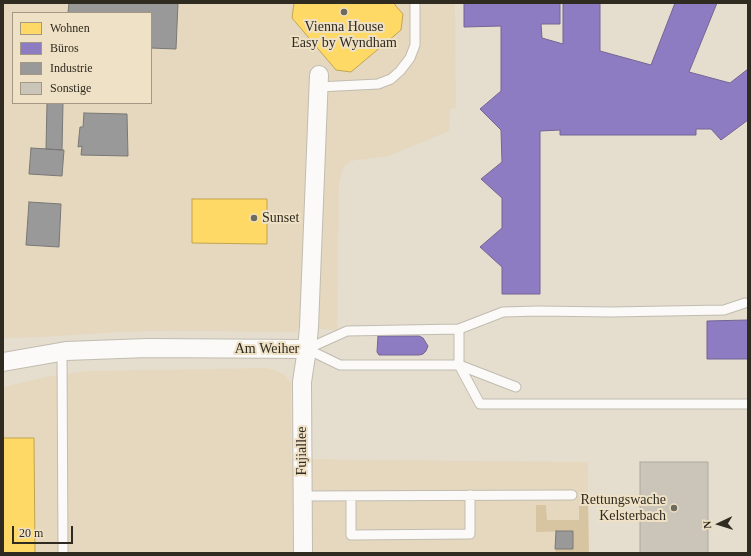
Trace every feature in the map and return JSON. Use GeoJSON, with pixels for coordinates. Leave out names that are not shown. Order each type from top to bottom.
{"type":"FeatureCollection","features":[{"type":"Feature","properties":{"kind":"street","name":"Am Weiher"},"geometry":{"type":"LineString","coordinates":[[3,362],[66,351],[147,348],[307,349],[319,81]]}},
{"type":"Feature","properties":{"kind":"street","name":"Fujiallee"},"geometry":{"type":"LineString","coordinates":[[303,553],[302,382],[307,349]]}},
{"type":"Feature","properties":{"kind":"lane"},"geometry":{"type":"LineString","coordinates":[[319,81],[378,84],[391,79],[400,71],[410,58],[415,44],[414,3]]}},
{"type":"Feature","properties":{"kind":"lane"},"geometry":{"type":"LineString","coordinates":[[307,349],[347,331],[459,329],[503,312],[724,310],[744,303]]}},
{"type":"Feature","properties":{"kind":"lane"},"geometry":{"type":"LineString","coordinates":[[459,329],[459,365],[480,404],[748,404]]}},
{"type":"Feature","properties":{"kind":"lane"},"geometry":{"type":"LineString","coordinates":[[307,349],[340,365],[459,365],[516,387]]}},
{"type":"Feature","properties":{"kind":"lane"},"geometry":{"type":"LineString","coordinates":[[62,352],[63,553]]}},
{"type":"Feature","properties":{"kind":"lane"},"geometry":{"type":"LineString","coordinates":[[351,496],[351,535],[446,535],[470,534],[470,495]]}},
{"type":"Feature","properties":{"kind":"lane"},"geometry":{"type":"LineString","coordinates":[[302,496],[572,495]]}},
{"type":"Feature","properties":{"kind":"shaded area"},"geometry":{"type":"Polygon","coordinates":[[[3,3],[455,3],[456,108],[450,109],[449,131],[389,156],[350,161],[344,167],[341,174],[339,185],[337,330],[298,328],[297,332],[118,332],[3,338],[3,3]]]}},
{"type":"Feature","properties":{"kind":"shaded area"},"geometry":{"type":"Polygon","coordinates":[[[265,368],[275,370],[285,375],[291,383],[291,459],[588,462],[589,553],[3,553],[3,387],[50,376],[87,371],[265,368]]]}},
{"type":"Feature","properties":{"kind":"shaded area"},"geometry":{"type":"Polygon","coordinates":[[[579,504],[588,504],[589,553],[556,553],[555,549],[573,549],[573,531],[536,532],[536,505],[546,505],[547,520],[579,520],[579,504]]]}},
{"type":"Feature","properties":{"kind":"building: Wohnen"},"geometry":{"type":"Polygon","coordinates":[[[294,3],[395,3],[403,14],[401,30],[351,72],[336,70],[292,18],[294,3]]]}},
{"type":"Feature","properties":{"kind":"building: Wohnen"},"geometry":{"type":"Polygon","coordinates":[[[192,199],[267,199],[267,244],[192,243],[192,199]]]}},
{"type":"Feature","properties":{"kind":"building: Wohnen"},"geometry":{"type":"Polygon","coordinates":[[[3,438],[34,438],[35,553],[3,553],[3,438]]]}},
{"type":"Feature","properties":{"kind":"building: Büros"},"geometry":{"type":"Polygon","coordinates":[[[464,3],[560,3],[560,24],[541,24],[542,38],[563,44],[563,3],[600,3],[600,51],[651,65],[675,3],[717,3],[689,72],[730,83],[748,69],[748,120],[721,140],[711,129],[696,129],[696,135],[560,135],[560,130],[540,131],[540,294],[502,294],[502,267],[480,247],[502,228],[502,198],[481,179],[502,162],[501,130],[480,109],[501,91],[501,26],[464,27],[464,3]]]}},
{"type":"Feature","properties":{"kind":"building: Büros"},"geometry":{"type":"Polygon","coordinates":[[[748,320],[748,359],[707,359],[707,321],[748,320]]]}},
{"type":"Feature","properties":{"kind":"building: Büros"},"geometry":{"type":"Polygon","coordinates":[[[378,336],[419,336],[423,338],[428,346],[423,354],[419,355],[379,355],[377,352],[378,336]]]}},
{"type":"Feature","properties":{"kind":"building: Industrie"},"geometry":{"type":"Polygon","coordinates":[[[69,3],[178,3],[176,49],[152,48],[152,12],[68,12],[69,3]]]}},
{"type":"Feature","properties":{"kind":"building: Industrie"},"geometry":{"type":"Polygon","coordinates":[[[47,104],[63,104],[62,150],[46,149],[47,104]]]}},
{"type":"Feature","properties":{"kind":"building: Industrie"},"geometry":{"type":"Polygon","coordinates":[[[84,113],[127,114],[128,156],[81,155],[82,146],[78,147],[80,127],[83,127],[84,113]]]}},
{"type":"Feature","properties":{"kind":"building: Industrie"},"geometry":{"type":"Polygon","coordinates":[[[31,148],[64,150],[62,176],[29,174],[31,148]]]}},
{"type":"Feature","properties":{"kind":"building: Industrie"},"geometry":{"type":"Polygon","coordinates":[[[29,202],[61,204],[59,247],[26,245],[29,202]]]}},
{"type":"Feature","properties":{"kind":"building: Industrie"},"geometry":{"type":"Polygon","coordinates":[[[556,531],[573,531],[573,549],[555,549],[556,531]]]}},
{"type":"Feature","properties":{"kind":"building: Sonstige","name":"Rettungswache Kelsterbach"},"geometry":{"type":"Polygon","coordinates":[[[640,462],[708,462],[708,553],[640,553],[640,462]]]}},
{"type":"Feature","properties":{"kind":"place","name":"Vienna House Easy by Wyndham"},"geometry":{"type":"Point","coordinates":[344,12]}},
{"type":"Feature","properties":{"kind":"place","name":"Sunset"},"geometry":{"type":"Point","coordinates":[254,218]}},
{"type":"Feature","properties":{"kind":"place","name":"Rettungswache Kelsterbach"},"geometry":{"type":"Point","coordinates":[674,508]}}]}
